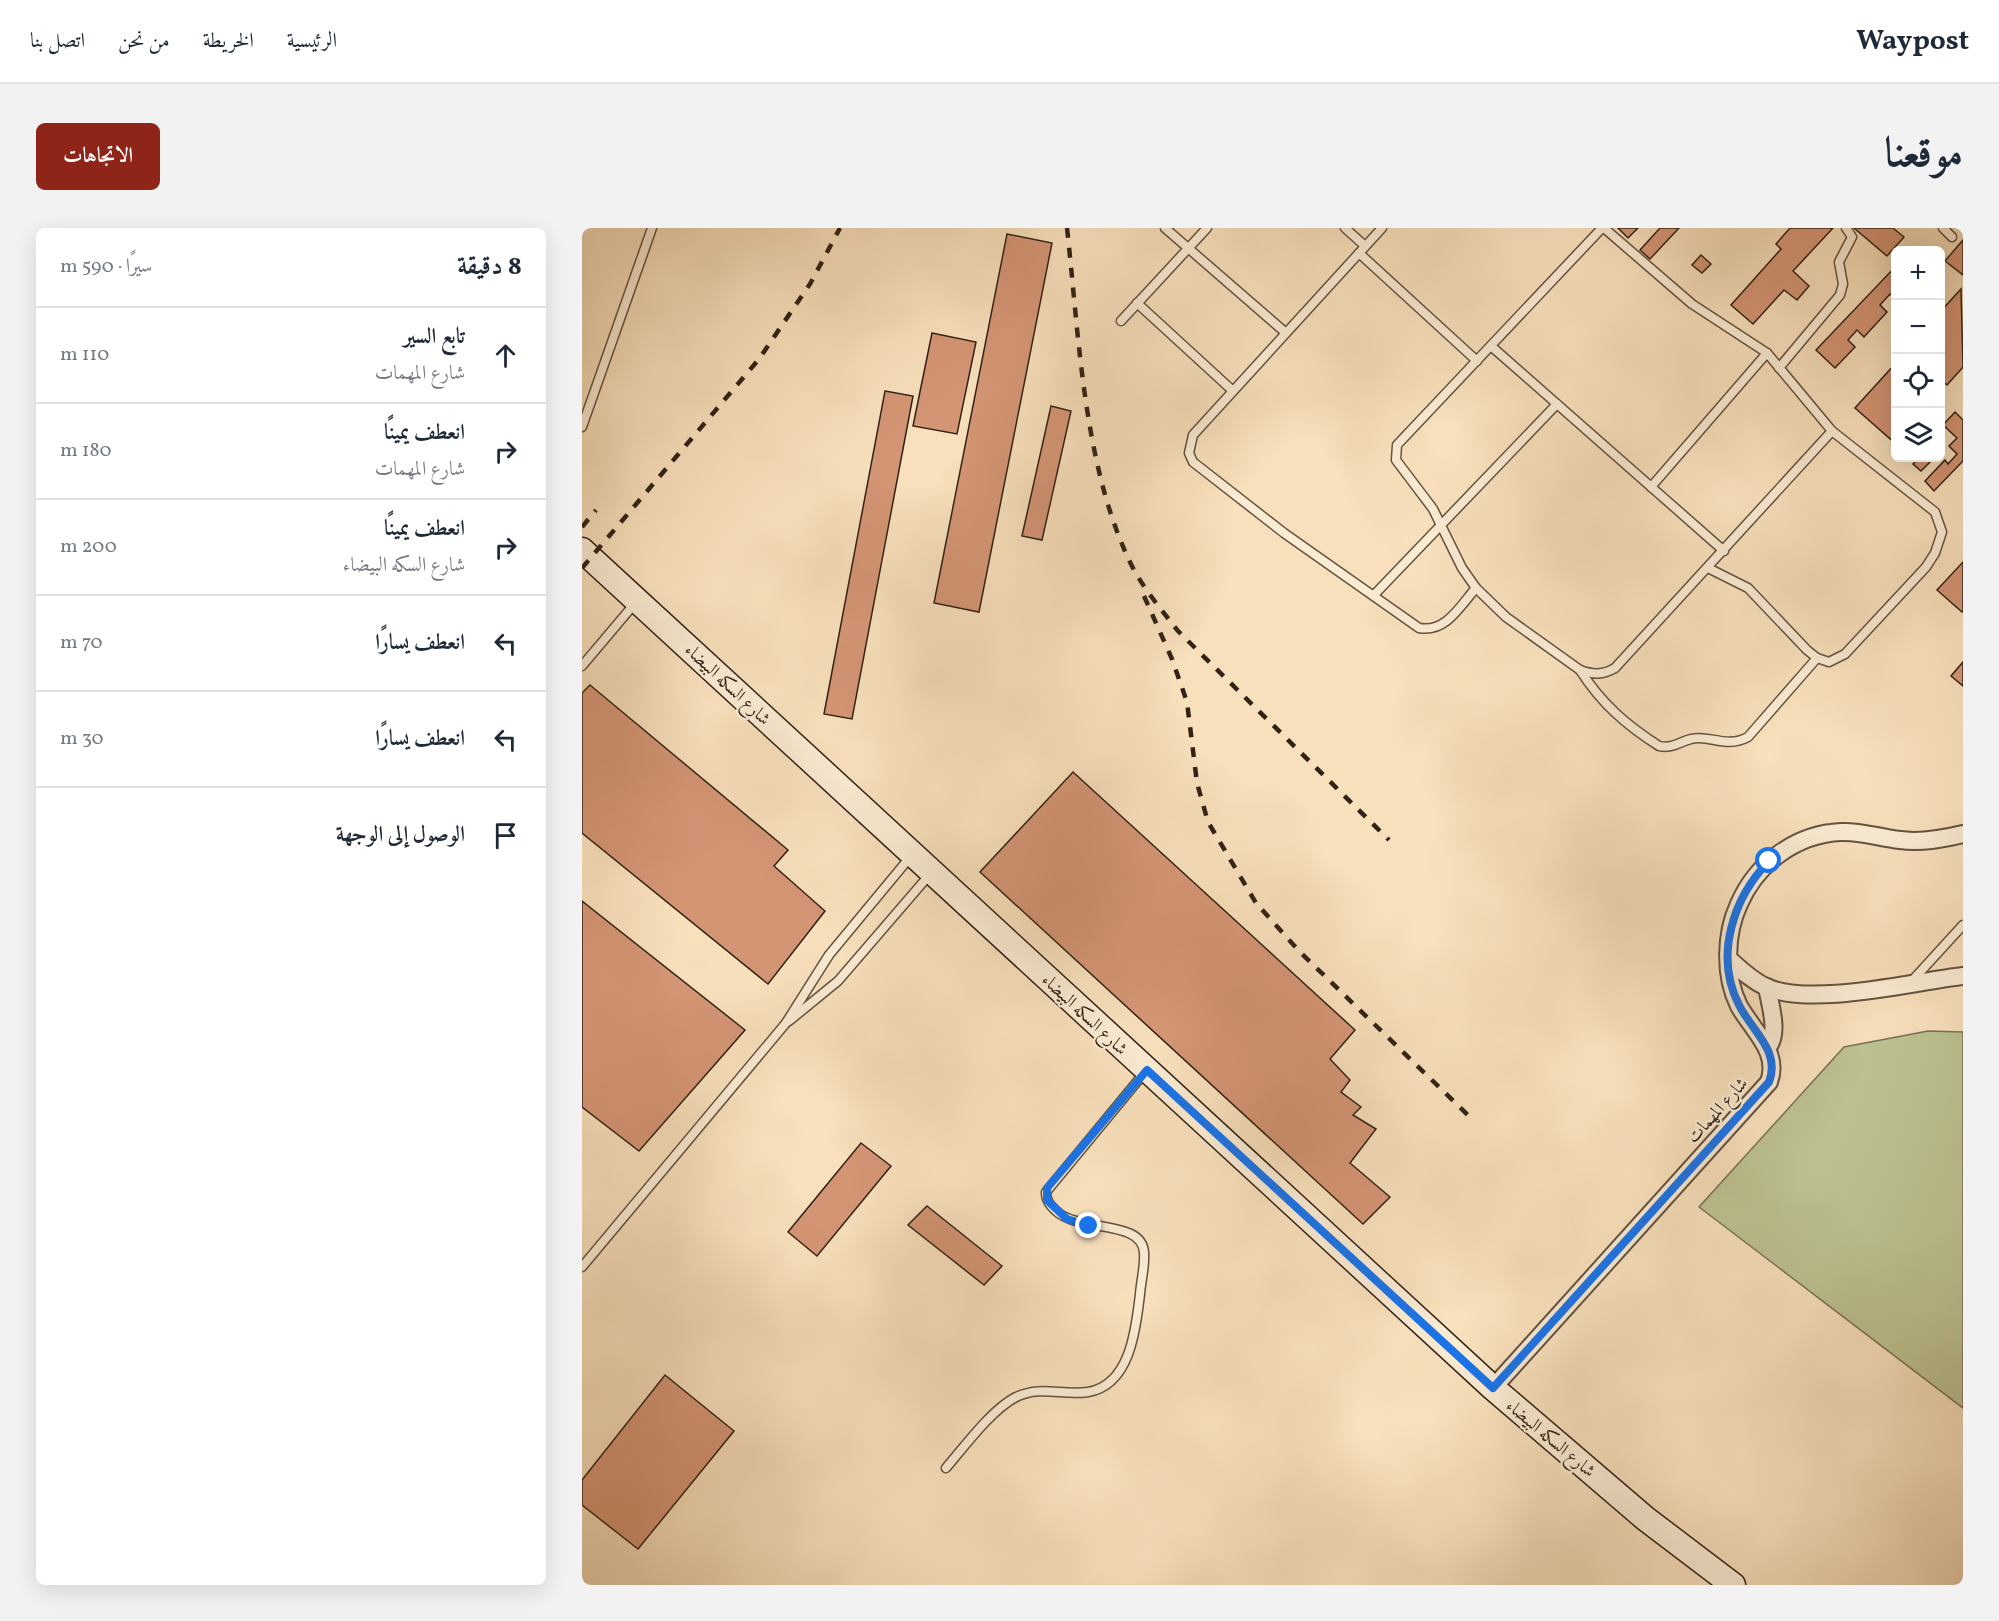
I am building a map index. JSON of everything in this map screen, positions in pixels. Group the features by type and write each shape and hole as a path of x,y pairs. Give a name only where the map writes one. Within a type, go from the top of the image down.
{"street":[{"name":"شارع السكه البيضاء","path":"582,550 1493,1388 1646,1519 1733,1585"},
{"name":"شارع المهمات","path":"1493,1388 1769,1082 1773,1071 1773,1060 1739,1005 1732,987 1728,959 1731,929 1744,892 1755,876 1785,850 1812,838 1842,832 1923,841 1963,834"},
{"path":"1728,959 1744,973 1767,987 1808,996 1963,976"},
{"path":"1767,987 1773,1031 1772,1043 1767,1048"}],"lane":[{"path":"582,427 652,228"},
{"path":"1165,228 1286,333"},
{"path":"1121,321 1207,228"},
{"path":"1345,228 1365,246"},
{"path":"1382,228 1193,435 1190,453 1193,462 1410,624 1427,630 1446,623 1476,588"},
{"path":"1708,568 1748,588 1817,658 1829,662 1845,654 1926,567 1941,543 1942,532 1940,521 1927,504 1832,431 1767,353 1692,304 1603,228 1402,438 1395,453 1396,460 1442,524 1459,563 1476,588 1506,617 1580,670 1595,694 1615,715 1659,746 1666,747 1691,739 1734,742 1748,737 1817,658"},
{"path":"1779,368 1840,295 1843,284 1839,262 1852,237 1846,228"},
{"path":"1943,228 1952,237"},
{"path":"1359,253 1477,361"},
{"path":"1137,303 1233,391"},
{"path":"1491,346 1724,551"},
{"path":"1651,487 1767,353"},
{"path":"1374,595 1557,404"},
{"path":"1580,670 1598,674 1615,668 1832,431"},
{"path":"582,666 638,600"},
{"path":"582,1267 786,1023 829,955 912,854"},
{"path":"786,1023 838,981 932,872"},
{"path":"1911,982 1963,925"},
{"path":"946,1468 1008,1402 1034,1391 1084,1392 1098,1389 1112,1378 1130,1352 1135,1333 1144,1256 1142,1243 1127,1230 1089,1226 1067,1219 1049,1204 1046,1192 1147,1070"}],"green space":[{"path":"1928,1031 1963,1032 1963,1408 1699,1207 1844,1047"}],"building":[{"path":"1618,228 1638,228 1628,238"},
{"path":"1660,228 1679,228 1650,259 1640,250"},
{"path":"1790,228 1833,228 1793,271 1809,286 1797,300 1784,290 1753,324 1731,305 1781,249 1776,244"},
{"path":"1854,228 1893,228 1904,237 1896,246 1891,246 1891,252 1887,256"},
{"path":"1007,234 1052,243 979,612 934,603"},
{"path":"1963,240 1963,275 1945,261"},
{"path":"1701,255 1711,264 1702,273 1692,265"},
{"path":"1891,271 1891,295 1880,305 1887,312 1864,337 1857,330 1848,340 1855,347 1835,368 1816,350"},
{"path":"1961,289 1963,367 1947,385 1945,383 1945,307"},
{"path":"932,333 976,342 957,434 913,426"},
{"path":"1891,368 1891,440 1855,408"},
{"path":"885,391 913,396 852,719 824,714"},
{"path":"1051,406 1071,411 1042,540 1022,536"},
{"path":"1955,412 1963,420 1963,461 1934,491 1925,481 1945,460 1948,464 1957,454 1949,446 1957,438 1945,427 1945,423"},
{"path":"1915,462 1930,462 1921,471 1913,464"},
{"path":"1963,562 1963,611 1962,612 1937,590"},
{"path":"1963,662 1963,686 1951,676"},
{"path":"590,685 788,850 774,866 825,911 768,984 582,833 582,693"},
{"path":"1073,772 1355,1030 1330,1059 1350,1080 1341,1092 1361,1107 1353,1115 1376,1129 1350,1163 1390,1197 1363,1224 980,872"},
{"path":"582,901 745,1030 639,1151 582,1107"},
{"path":"861,1143 891,1166 817,1256 788,1232"},
{"path":"927,1206 1002,1266 984,1285 908,1225"},
{"path":"665,1375 734,1431 638,1549 582,1505 582,1480"}],"railway":[{"path":"582,568 759,359 810,284 840,228"},
{"path":"1067,228 1085,397 1092,440 1114,522 1134,570 1178,631 1389,840"},
{"path":"582,527 596,510"},
{"path":"1144,596 1172,659 1187,702 1197,783 1208,822 1256,903 1299,951 1474,1121"}],"route":[{"path":"1089,1226 1067,1219 1049,1204 1046,1197 1047,1188 1147,1070 1493,1388 1769,1082 1773,1071 1773,1060 1739,1005 1732,987 1728,959 1731,929 1736,910 1744,892 1769,861"}]}
